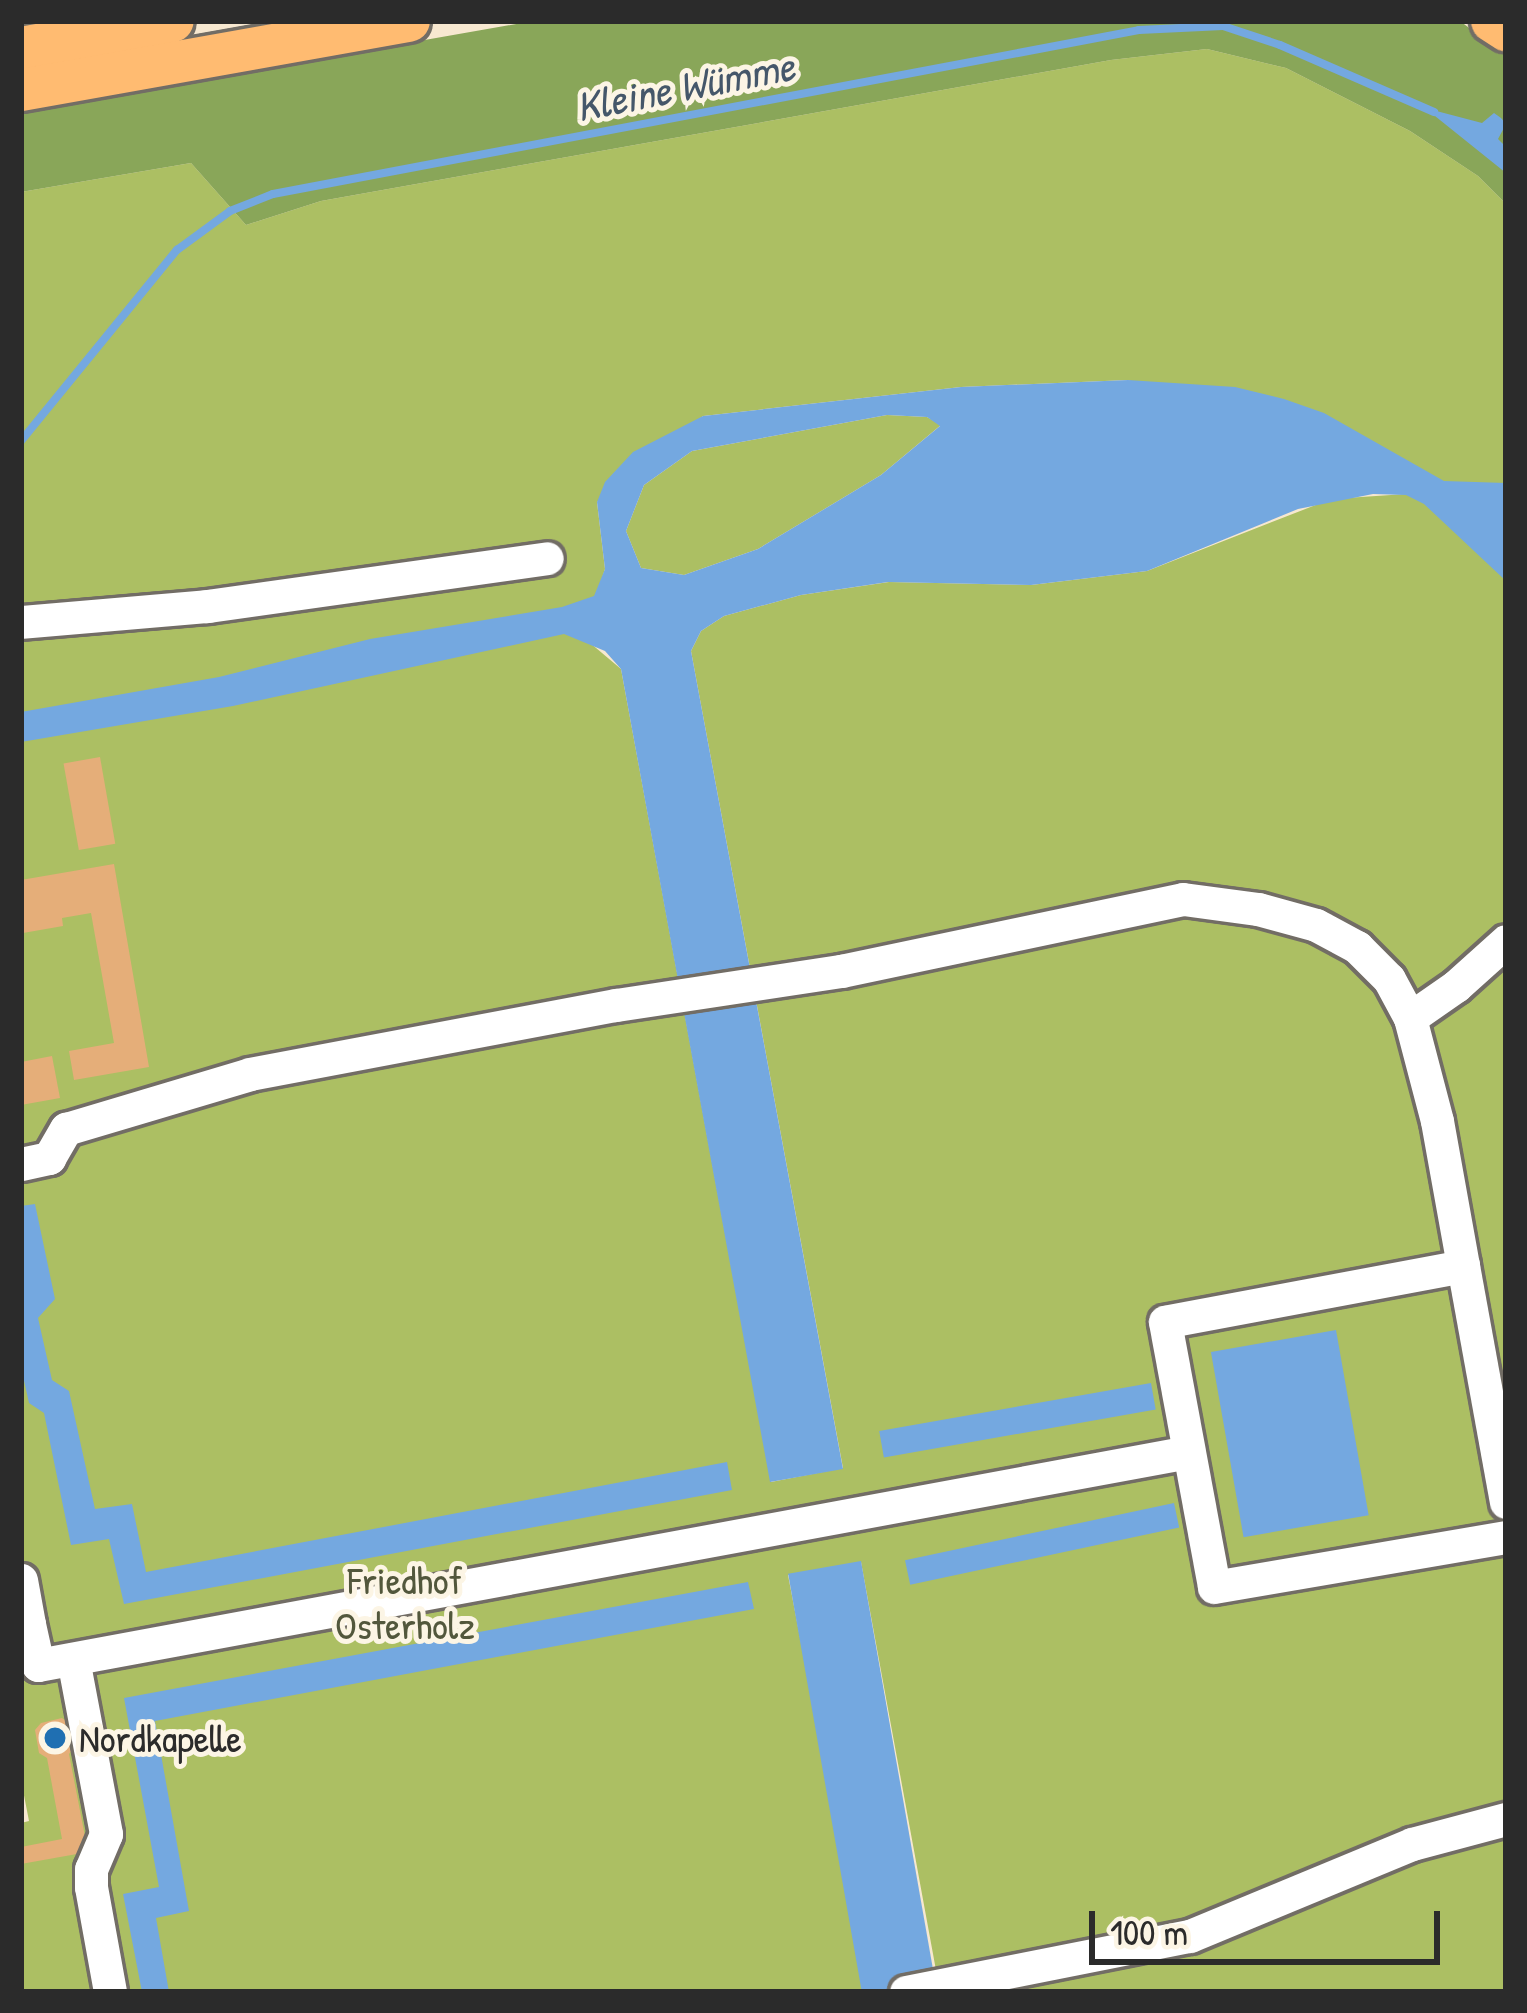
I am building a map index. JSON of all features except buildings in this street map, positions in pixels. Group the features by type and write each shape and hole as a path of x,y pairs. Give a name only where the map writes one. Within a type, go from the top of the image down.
{"main road":[{"path":"21,48 173,21"},
{"path":"21,90 410,21"},
{"path":"1492,21 1506,30"}],"lane":[{"path":"21,622 207,606 547,558"},
{"path":"21,1164 50,1158 66,1129 250,1074 670,995 841,971 1183,899 1258,909 1316,925 1357,947 1389,980 1410,1018 1437,1121 1506,1502"},
{"path":"1410,1018 1456,986 1506,941"},
{"path":"1462,1266 1165,1322 1214,1587 1506,1537"},
{"path":"21,1580 25,1625 38,1665 1188,1452"},
{"path":"73,1659 106,1834 91,1869 91,1887 110,1992"},
{"path":"905,1992 1190,1936 1412,1844 1506,1819"}],"green space":[{"path":"533,21 1460,21 1506,56 1506,204 1478,176 1410,131 1286,68 1207,49 1111,60 321,201 246,225 191,163 21,192 21,111"},
{"name":"Friedhof Osterholz","path":"1207,49 1286,68 1410,131 1478,176 1506,204 1506,1992 940,1992 861,1562 788,1575 868,1992 21,1992 21,1823 29,1821 21,1780 21,192 191,163 246,225 321,201 1111,60","holes":["1128,380 1406,494 1331,499 1147,571 1031,585 889,582 801,595 724,616 701,631 691,651 843,1468 771,1482 621,669 583,637 605,569 597,502 703,416 961,387"]},
{"path":"887,415 927,417 941,425 881,475 758,549 684,575 641,568 626,531 644,485 692,451"}],"water":[{"path":"1425,108 1482,123 1494,113 1501,118 1506,124 1498,139 1506,147 1506,173"},
{"path":"1128,380 1235,387 1324,413 1444,481 1506,483 1506,581 1424,504 1406,495 1373,494 1298,509 1147,571 1031,585 888,582 801,595 724,616 701,631 691,651 843,1469 770,1482 621,669 605,651 564,634 233,706 21,742 21,712 219,677 370,639 562,607 594,596 605,569 597,502 605,482 633,452 703,416 961,387","holes":["887,415 927,417 940,426 881,475 758,549 684,575 641,568 626,531 644,485 692,451"]},
{"path":"35,1204 55,1299 38,1318 52,1380 69,1391 95,1509 132,1504 146,1572 727,1462 732,1490 124,1604 109,1539 71,1545 44,1413 29,1403 21,1367 21,1206"},
{"path":"1336,1330 1369,1515 1244,1537 1211,1352"},
{"path":"1151,1383 1156,1410 884,1458 879,1431"},
{"path":"1174,1503 1179,1527 910,1585 905,1560"},
{"path":"861,1561 937,1992 862,1992 788,1574"},
{"path":"748,1582 754,1609 155,1721 189,1911 156,1918 169,1992 142,1992 123,1894 159,1887 124,1698"}],"waterway":[{"name":"Kleine Wümme","path":"21,441 177,250 230,211 273,194 1139,30 1223,26 1280,45 1434,112"}],"place":[{"name":"Nordkapelle","path":"55,1738"}]}
